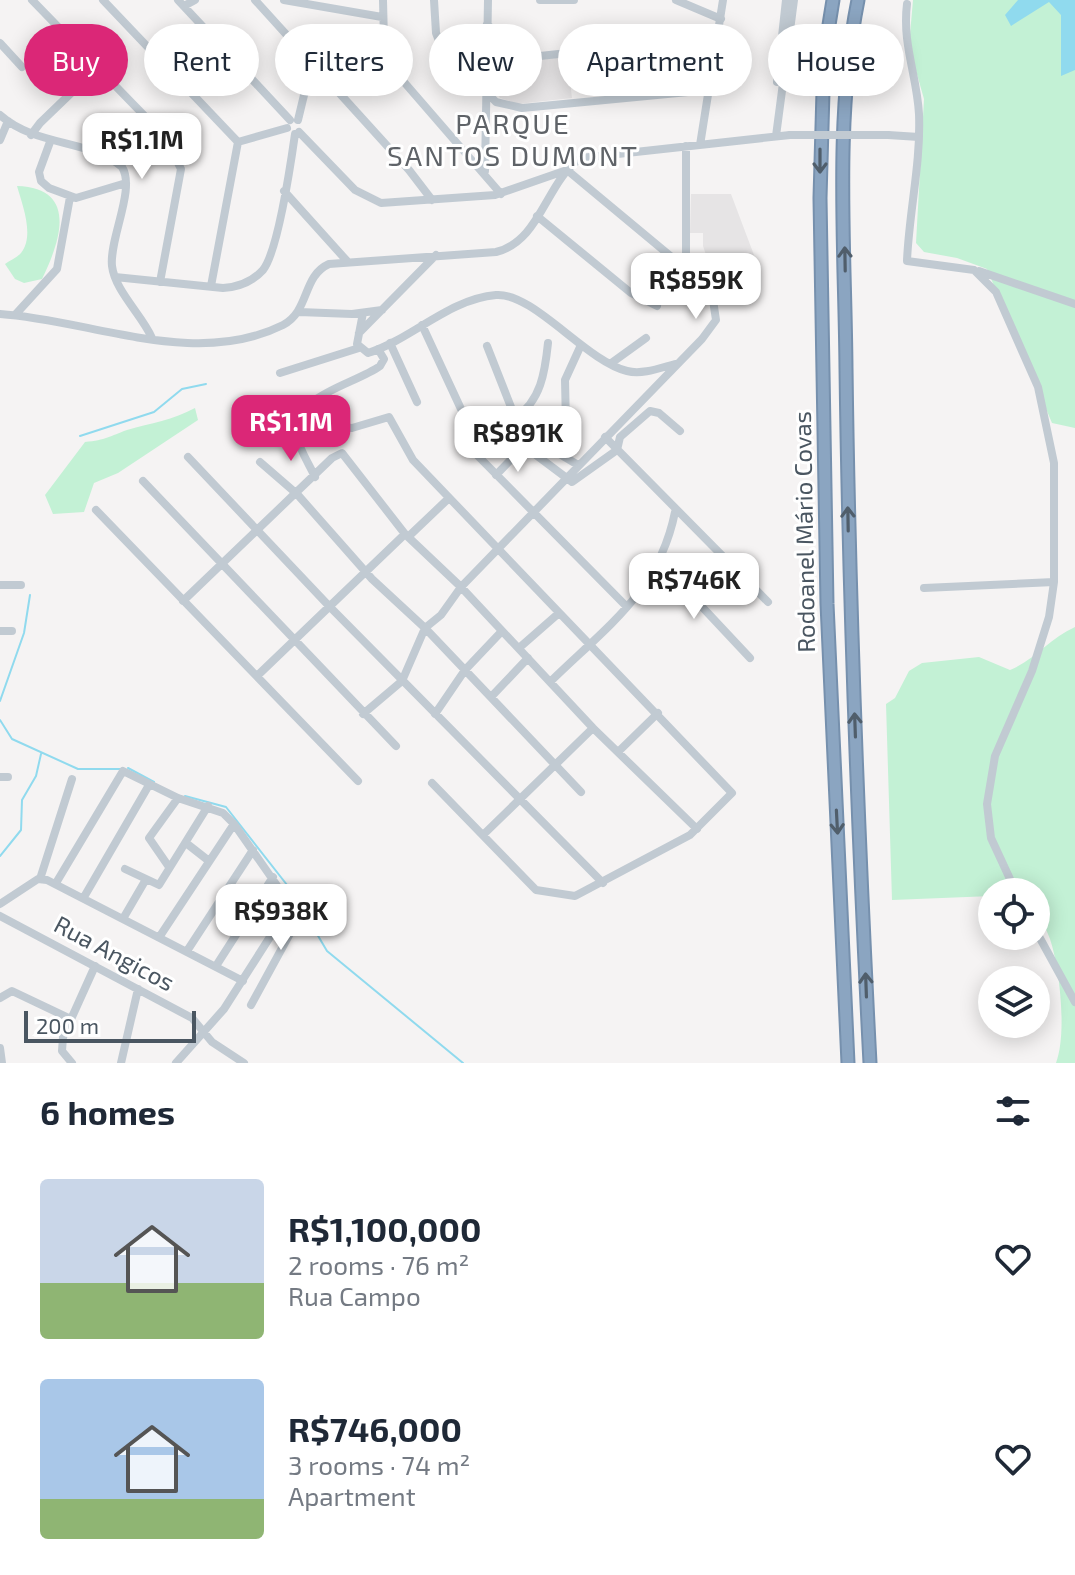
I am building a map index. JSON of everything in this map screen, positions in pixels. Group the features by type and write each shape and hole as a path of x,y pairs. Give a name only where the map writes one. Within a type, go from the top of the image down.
{"highway":[{"name":"Rodoanel Mário Covas","path":"833,0 824,56 820,174 827,604 848,1063"},
{"name":"Rodoanel Mário Covas","path":"858,0 848,68 844,178 849,597 870,1063"}],"street":[{"path":"32,0 54,24"},
{"path":"103,0 238,142"},
{"path":"181,3 195,0"},
{"path":"255,0 275,24"},
{"path":"284,0 382,17"},
{"path":"383,0 386,55 398,77 485,171 501,194"},
{"path":"434,0 435,24"},
{"path":"487,24 488,0"},
{"path":"540,0 574,0"},
{"path":"676,0 721,19"},
{"path":"720,24 723,0"},
{"path":"778,118 775,108 779,40 786,0"},
{"path":"776,136 794,0"},
{"path":"181,3 292,123 297,133 366,198 381,203 501,194 567,170 589,155 790,135 919,137"},
{"path":"907,4 904,39 918,105 919,137 907,261 974,270 1075,304"},
{"path":"0,43 22,67"},
{"path":"31,135 68,96"},
{"path":"123,96 165,137 180,160 180,180 160,282"},
{"path":"292,123 301,96"},
{"path":"339,96 409,170 432,200"},
{"path":"485,171 486,96"},
{"path":"490,96 501,105 522,108 647,96"},
{"path":"700,145 708,96"},
{"path":"0,140 4,118 31,135 108,158 122,167 126,183 112,259 115,277 152,338"},
{"path":"115,277 232,288 247,282 268,261 297,133 302,126 292,123 238,142"},
{"path":"50,142 40,178 49,188 70,197 91,195 126,183"},
{"path":"211,286 238,142"},
{"path":"686,146 686,269"},
{"path":"0,314 152,338 238,341 284,324 299,312 317,271 347,261 506,249 521,240 567,170"},
{"path":"363,714 402,681 425,628 441,615 461,587 536,514 578,465 710,330 718,312 713,300 686,269 567,170"},
{"path":"284,191 347,261"},
{"path":"15,315 57,269 70,197"},
{"path":"537,216 631,293 657,306"},
{"path":"359,333 437,254"},
{"path":"974,270 996,292 1038,387 1056,482 1054,582 1045,631 995,756 987,804 991,838 1010,878"},
{"path":"280,373 359,348 368,353 464,304 499,295 524,303 610,364 640,372 676,364"},
{"path":"299,312 363,313 383,310"},
{"path":"359,348 363,313"},
{"path":"422,325 461,409"},
{"path":"610,364 646,338"},
{"path":"390,343 417,402"},
{"path":"515,418 531,407 538,394 548,343"},
{"path":"566,425 565,380 581,345"},
{"path":"487,346 515,418 528,438 578,465"},
{"path":"315,477 297,437 303,409 380,366 384,359 378,349"},
{"path":"496,475 524,446 565,480 572,482 584,477 617,450 620,437 650,411 659,413 680,431"},
{"path":"297,437 320,423 352,428 389,417 413,460 732,793 697,829 575,896 536,890 432,783"},
{"path":"605,437 675,512 768,602"},
{"path":"183,601 332,458 342,453 406,535 461,587 593,728 697,829"},
{"path":"478,456 627,607"},
{"path":"188,457 402,681 603,883"},
{"path":"260,462 297,494 581,792"},
{"path":"143,481 292,642 396,746"},
{"path":"257,676 367,570 449,498"},
{"path":"96,510 358,781"},
{"path":"550,682 627,607 652,578 668,546 675,512"},
{"path":"660,562 750,658"},
{"path":"924,588 1054,582"},
{"path":"0,585 21,585"},
{"path":"519,648 559,613"},
{"path":"0,631 12,631"},
{"path":"435,714 465,670 502,631"},
{"path":"491,697 528,658"},
{"path":"618,752 658,713"},
{"path":"483,835 593,728"},
{"path":"56,883 118,775 126,771 178,798 208,806 234,824 273,877 299,920 251,1005"},
{"path":"0,904 40,879 72,779"},
{"path":"84,897 149,785"},
{"path":"169,867 149,838 178,798"},
{"path":"125,869 159,885 208,806"},
{"path":"160,936 234,824"},
{"path":"186,843 209,861"},
{"path":"187,951 253,850"},
{"path":"216,966 273,877"},
{"path":"40,879 56,883 124,917 243,981"},
{"path":"124,917 145,881"},
{"path":"176,1063 204,1033 243,981 291,904"},
{"name":"Rua Angicos","path":"0,916 192,1018 204,1033 244,1063"},
{"path":"1046,950 1075,1002"},
{"path":"72,1063 64,1056 61,1045 95,966"},
{"path":"121,1063 138,989"},
{"path":"0,998 12,991 71,1019"},
{"path":"0,1048 2,1063"}],"shaded area":[{"path":"558,56 558,96 572,98 518,104 500,98 542,96 542,58"},
{"path":"691,194 731,194 760,271 718,290 703,246 703,233 690,233"}],"green space":[{"path":"913,0 1075,0 1075,428 1052,423 987,269 957,258 924,252 916,243 924,99 909,46"},
{"path":"17,186 36,189 49,196 57,206 60,219 55,248 42,279 24,283 15,279 5,264 21,253 27,238 26,220"},
{"path":"195,408 198,420 118,473 94,483 84,512 53,514 45,495 85,442 103,439"},
{"path":"1075,627 1075,1063 1056,1063 1062,1019 1050,939 1050,878 978,878 978,897 892,900 886,704 895,698 909,671 922,663 979,657 1010,670"}],"water":[{"path":"1018,0 1075,0 1075,70 1061,76 1061,15 1049,2 1011,26 1005,15"}],"waterway":[{"path":"80,436 154,412 182,389 206,384"},
{"path":"0,701 24,633 30,595"},
{"path":"0,720 12,739 78,769 122,769"},
{"path":"0,856 21,830 22,800 36,776 41,754"},
{"path":"128,768 154,782"},
{"path":"185,796 226,807 291,890 327,951 463,1063"}],"district":[{"name":"PARQUE SANTOS DUMONT","path":"513,140"}]}
